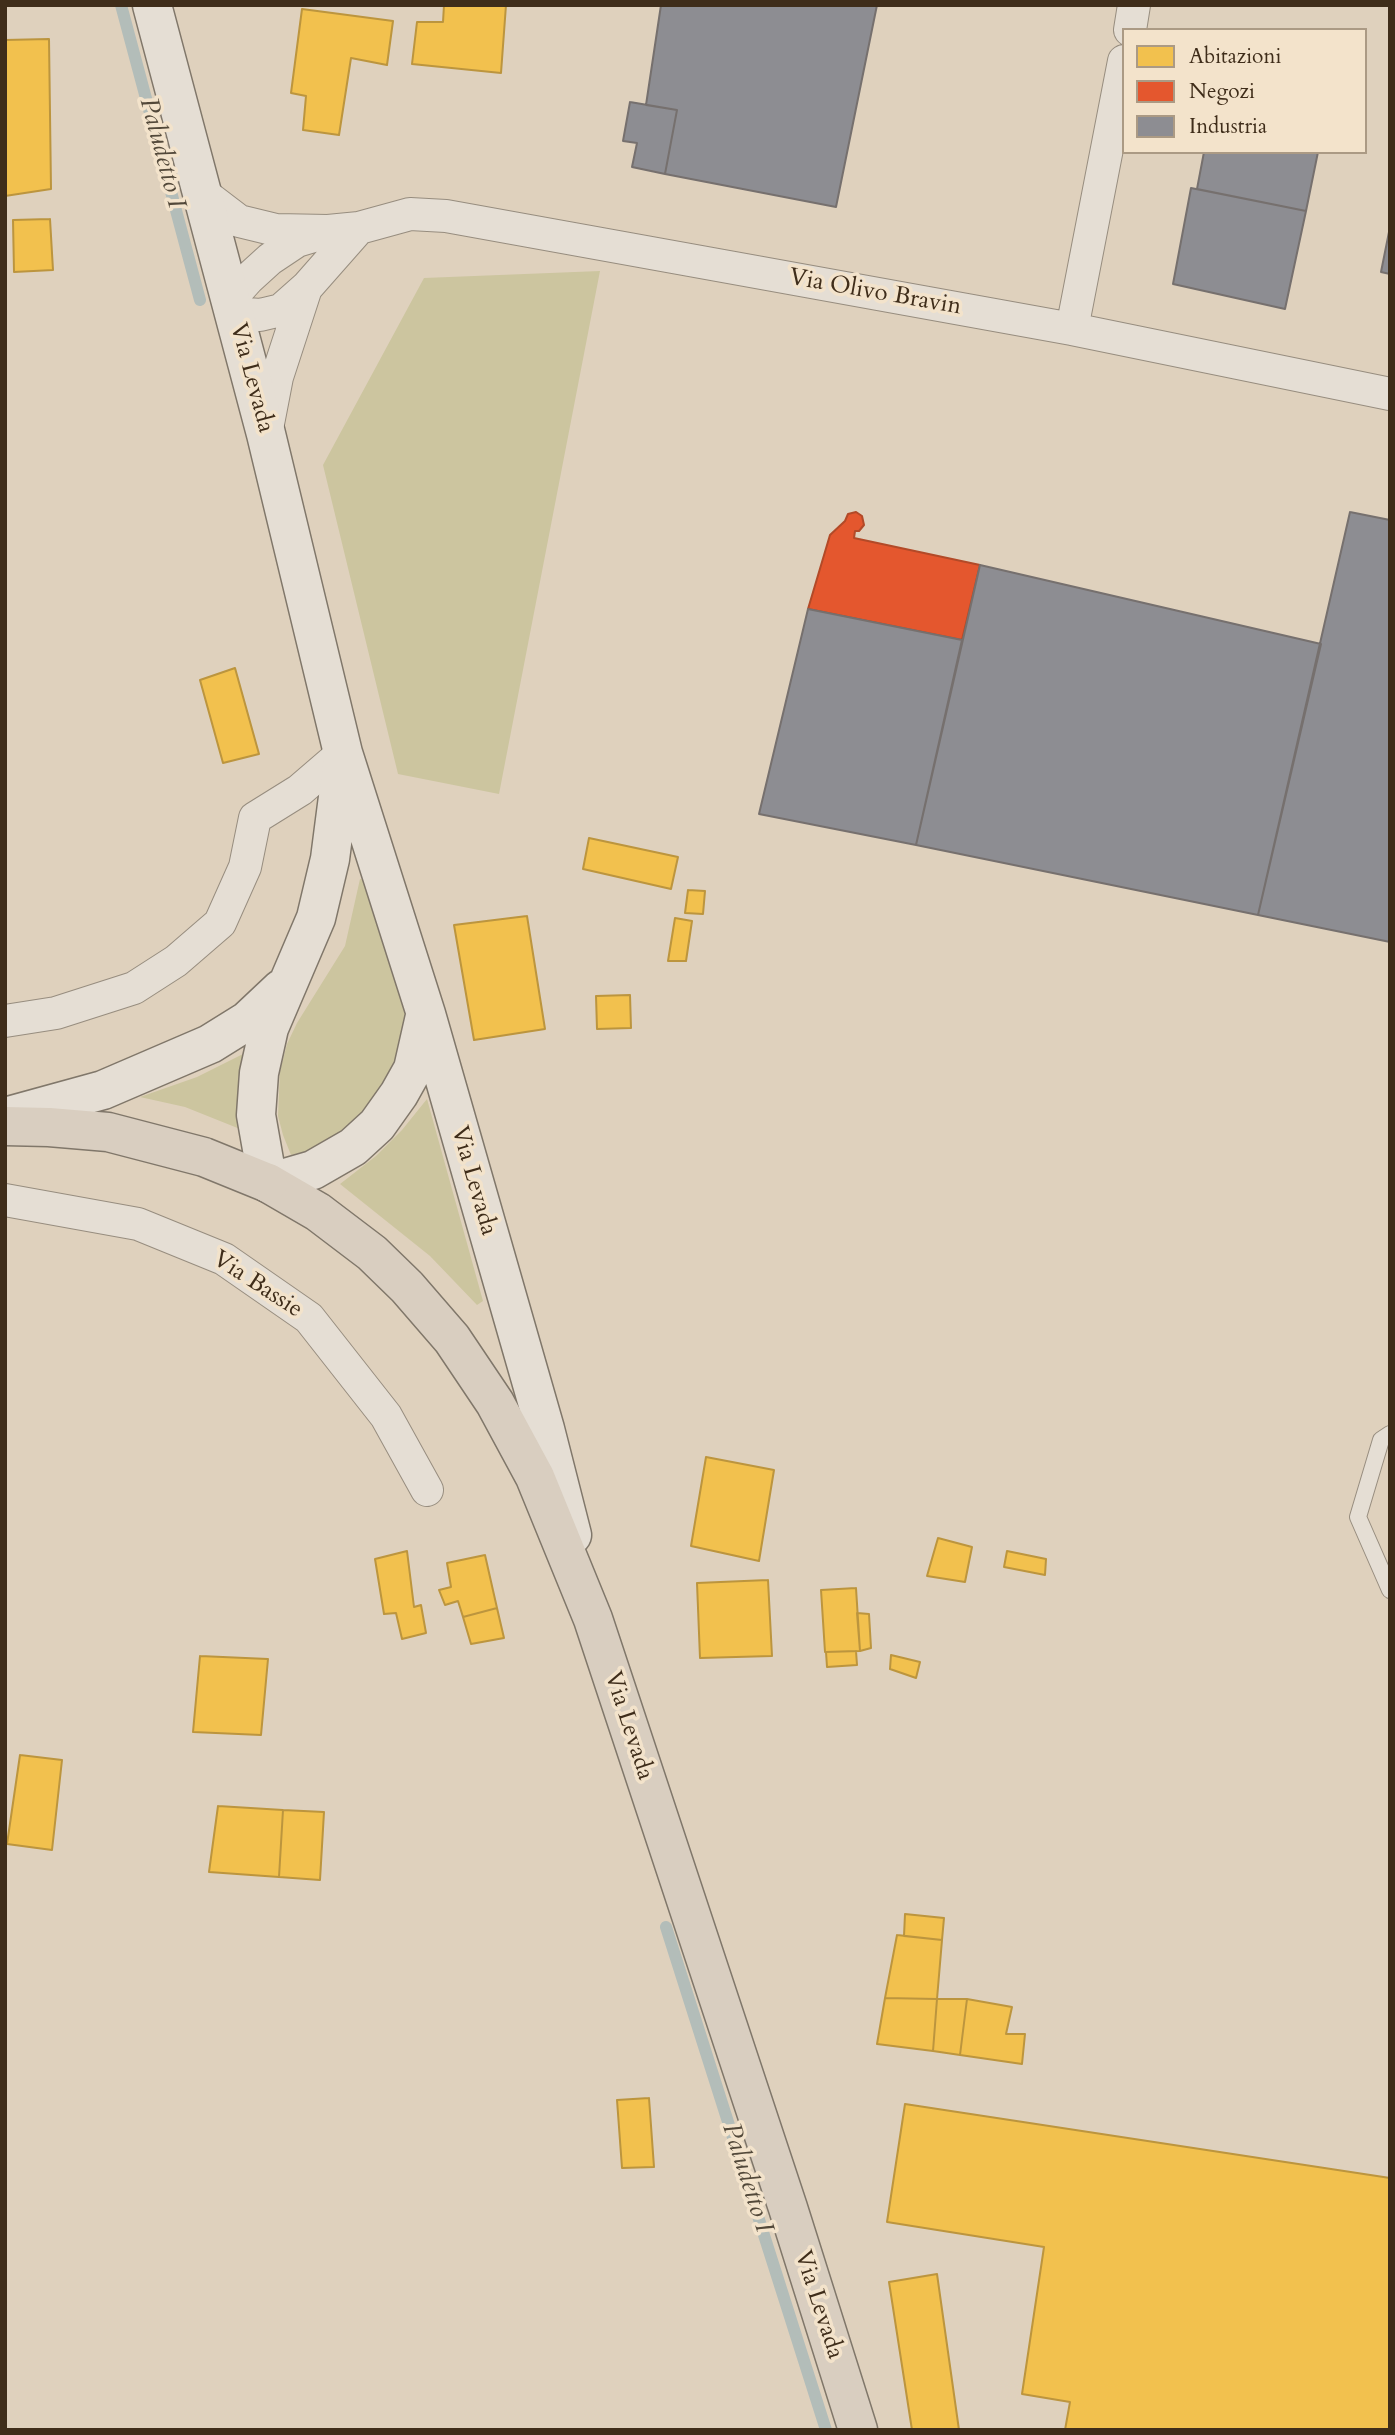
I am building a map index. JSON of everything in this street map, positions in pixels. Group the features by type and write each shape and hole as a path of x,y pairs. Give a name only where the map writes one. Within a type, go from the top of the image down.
{"main road":[{"name":"Via Levada","path":"152,5 266,434 343,753 426,1014 545,1429 593,1619 788,2208 858,2430"},
{"name":"Via Levada","path":"268,1183 256,1115 259,1073 270,1028 316,918 330,859 343,753"},
{"name":"Via Levada","path":"5,1117 103,1090 211,1045 247,1021 293,978"},
{"path":"268,1183 313,1170 353,1147 377,1125 413,1069 426,1014"},
{"path":"5,1126 108,1132 204,1157 268,1183 318,1212 372,1253 407,1287 452,1339 495,1403 536,1477 593,1619"}],"street":[{"path":"1130,28 1134,5"},
{"path":"1072,329 1122,71"},
{"path":"201,192 239,221 276,230 343,230"},
{"name":"Via Olivo Bravin","path":"343,230 410,214 446,216 1072,329 1390,394"},
{"path":"266,434 277,377 307,287 343,230"},
{"path":"307,287 281,310 260,315 232,306 248,279 270,258 297,241 343,230"},
{"path":"5,1021 56,1013 134,988 176,961 220,923 245,867 255,818 300,790 343,753"},
{"name":"Via Bassie","path":"5,1200 138,1224 224,1259 309,1318 386,1416 427,1490"}],"lane":[{"path":"1390,1434 1381,1440 1358,1517 1390,1590"}],"shaded area":[{"path":"600,271 499,794 398,774 323,465 424,278"},
{"path":"360,879 370,880 405,995 405,1031 396,1072 374,1107 344,1132 311,1150 291,1155 278,1116 280,1071 287,1044 297,1023 345,946"},
{"path":"243,1054 238,1095 240,1129 185,1107 140,1097 197,1077"},
{"path":"427,1099 483,1301 477,1305 430,1256 340,1184 376,1156"}],"building: Abitazioni":[{"path":"444,5 506,5 501,73 412,64 417,22 443,22"},
{"path":"302,9 393,21 387,65 351,58 339,135 303,130 306,96 291,93"},
{"path":"49,39 51,189 5,196 5,40"},
{"path":"50,219 53,270 14,272 13,220"},
{"path":"235,668 259,754 223,763 200,680"},
{"path":"589,838 678,857 671,889 583,869"},
{"path":"688,890 705,891 703,914 685,913"},
{"path":"527,916 545,1029 474,1040 454,925"},
{"path":"675,918 692,921 686,961 668,961"},
{"path":"630,995 631,1028 597,1029 596,996"},
{"path":"706,1457 774,1470 759,1561 691,1546"},
{"path":"938,1538 972,1547 965,1582 927,1576"},
{"path":"407,1551 414,1607 421,1605 426,1633 402,1639 396,1613 384,1614 375,1559"},
{"path":"1007,1551 1046,1559 1045,1575 1004,1567"},
{"path":"485,1555 497,1608 463,1617 458,1601 445,1605 439,1590 451,1587 447,1563"},
{"path":"768,1580 772,1656 700,1658 697,1583"},
{"path":"856,1588 860,1651 825,1652 821,1590"},
{"path":"497,1608 504,1638 471,1644 463,1617"},
{"path":"857,1613 869,1614 871,1648 860,1651"},
{"path":"856,1651 857,1665 827,1667 826,1652"},
{"path":"891,1655 920,1662 916,1678 890,1669"},
{"path":"200,1656 268,1659 261,1735 193,1732"},
{"path":"20,1755 62,1760 52,1850 7,1844"},
{"path":"218,1806 283,1810 279,1877 209,1872"},
{"path":"283,1810 324,1812 320,1880 279,1877"},
{"path":"905,1914 944,1918 942,1940 904,1936"},
{"path":"897,1935 942,1940 937,1999 885,1998"},
{"path":"885,1998 937,1999 933,2051 877,2044"},
{"path":"937,1999 967,1999 960,2055 933,2051"},
{"path":"967,1999 1012,2007 1006,2034 1025,2034 1022,2064 960,2055"},
{"path":"649,2098 654,2167 622,2168 617,2100"},
{"path":"905,2104 1390,2178 1390,2430 1065,2430 1070,2402 1022,2394 1044,2247 887,2222"},
{"path":"937,2274 959,2430 912,2430 889,2282"}],"building: Negozi":[{"path":"856,512 862,516 864,525 859,531 855,531 854,538 980,565 962,640 808,609 830,535 845,521 848,514"}],"building: Industria":[{"path":"661,5 877,5 836,207 665,174 677,110 646,105"},
{"path":"630,102 677,110 665,174 632,167 637,143 623,141"},
{"path":"1204,154 1318,154 1306,211 1197,189"},
{"path":"1191,188 1306,211 1285,309 1173,284"},
{"path":"1390,227 1390,274 1381,272"},
{"path":"1350,512 1390,520 1390,942 1258,915"},
{"path":"980,565 1321,644 1258,915 916,845"},
{"path":"808,609 962,640 916,845 759,814"}],"waterway":[{"name":"Paludetto I","path":"121,5 200,300"},
{"name":"Paludetto I","path":"666,1927 826,2430"}]}
